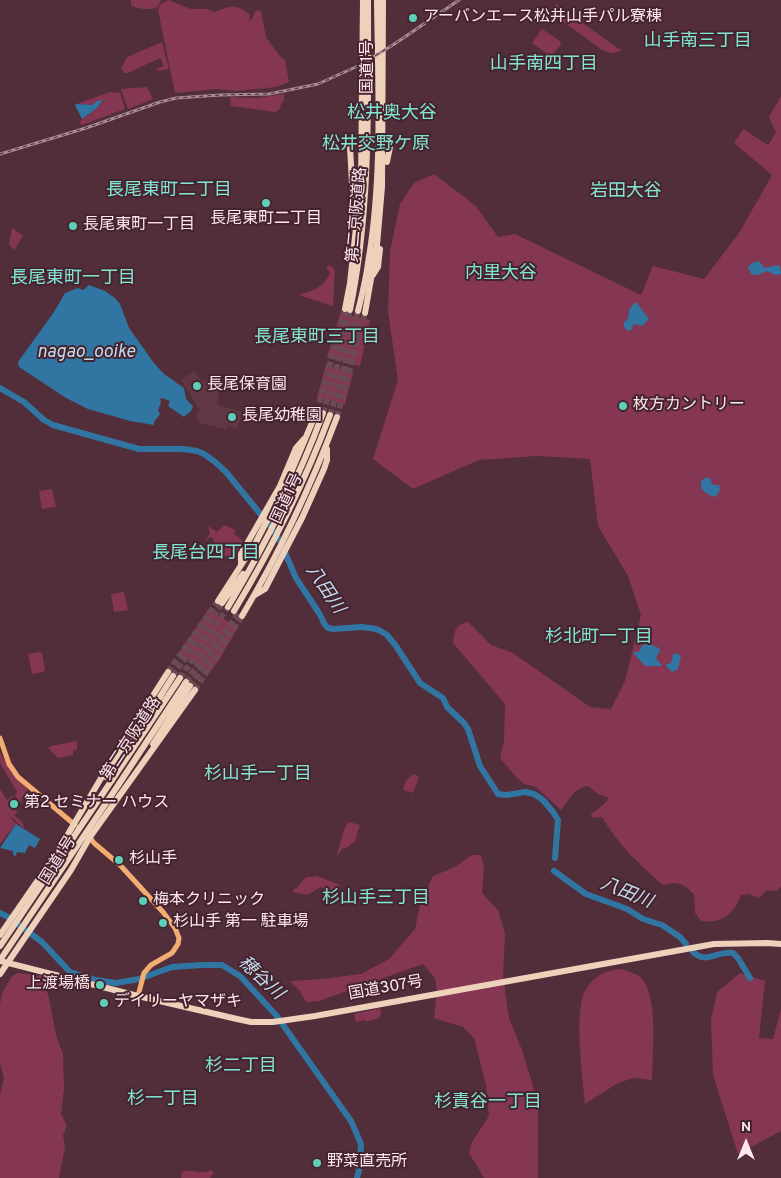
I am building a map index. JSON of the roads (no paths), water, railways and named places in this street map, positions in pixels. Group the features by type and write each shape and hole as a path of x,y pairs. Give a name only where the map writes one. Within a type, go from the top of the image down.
{"highway":[{"name":"第二京阪道路","path":"347,308 360,261 366,201 368,0"},
{"name":"第二京阪道路","path":"362,312 376,193 382,1"},
{"name":"国道1号","path":"362,312 377,245 382,187 382,1"},
{"name":"国道1号","path":"347,308 362,181 362,2"},
{"path":"347,308 348,270 354,214 350,147"},
{"path":"371,277 378,268 385,205 387,155 390,147"},
{"path":"241,566 241,554 280,486 296,448 303,440 318,413 289,486"},
{"name":"国道1号","path":"331,433 303,492 268,552 238,614 255,595 279,555 303,492 334,416 331,433"},
{"path":"279,555 287,546 302,518 324,469 331,433"},
{"name":"国道1号","path":"289,486 262,548 222,604 241,566 289,486"},
{"name":"第二京阪道路","path":"0,960 116,782 174,675"},
{"name":"国道1号","path":"1,933 58,851 98,784 174,675"},
{"name":"第二京阪道路","path":"0,946 116,782 190,686"},
{"name":"国道1号","path":"0,974 71,870 90,837 115,802 190,686"},
{"name":"国道307号","path":"0,960 138,996 251,1022 286,1020 714,944 781,944"}],"main road":[{"path":"0,738 9,764 18,777 90,837 94,844 120,865 163,912 177,933 178,944 172,953 151,965 144,973 138,996"}],"water":[{"path":"103,100 97,108 82,119 75,105 92,105 97,101"},
{"path":"759,261 765,268 778,265 781,274 775,275 767,271 758,275 751,274 748,267 752,263"},
{"name":"nagao_ooike","path":"89,285 105,291 115,298 120,304 129,328 154,363 164,374 184,388 186,399 193,406 191,411 184,417 168,406 170,401 162,398 160,399 161,402 158,410 160,414 154,425 130,421 88,409 66,398 19,367 18,362 54,312 65,293 78,288 83,290"},
{"path":"634,303 637,303 649,319 642,326 634,324 631,330 628,331 624,327 624,322 628,319 629,310"},
{"path":"709,477 713,485 719,485 720,487 715,497 706,493 701,485 703,479"},
{"path":"646,643 659,648 660,651 656,658 662,666 645,666 634,654 634,652 639,652"},
{"path":"675,653 681,656 678,669 672,672 665,665 671,663"},
{"path":"16,824 40,839 35,848 29,845 25,853 17,852 16,856 13,855 13,851 0,848"}],"waterway":[{"name":"八田川","path":"0,388 24,402 44,420 53,425 139,449 183,449 197,451 214,461 226,472 271,527 280,541 296,578 325,625 328,628 334,629 371,628 387,635 420,683 443,698 447,707 464,723 468,729 480,766 498,794 507,795 525,792 534,794 543,800 558,820 555,858"},
{"name":"八田川","path":"554,871 586,894 627,909 643,919 662,925 680,937 686,944"},
{"name":"穂谷川","path":"0,913 42,942 70,972 96,980 116,983 139,979 172,967 202,965 222,965 240,976 276,1015 351,1121 361,1144 360,1166 357,1178"},
{"name":"八田川","path":"693,952 703,957 733,953 750,978"}],"tunnel":[{"path":"317,411 345,309"},
{"path":"323,413 335,374 350,310"},
{"path":"330,415 358,311"},
{"path":"337,417 365,313"},
{"path":"168,672 218,601"},
{"path":"173,676 222,603"},
{"path":"180,678 228,607"},
{"path":"190,686 238,613"},
{"path":"195,690 242,616"},
{"path":"186,682 222,629"}],"railway":[{"path":"0,154 176,98 269,94 318,84 358,66 393,45 459,0"}],"place":[{"name":"アーバンエース松井山手パル寮棟","path":"413,18"},
{"name":"長尾東町二丁目","path":"266,203"},
{"name":"長尾東町一丁目","path":"73,226"},
{"name":"長尾保育園","path":"197,386"},
{"name":"枚方カントリー","path":"623,406"},
{"name":"長尾幼稚園","path":"232,417"},
{"name":"第2 セミナー ハウス","path":"14,804"},
{"name":"杉山手","path":"119,860"},
{"name":"梅本クリニック","path":"143,901"},
{"name":"杉山手 第一 駐車場","path":"163,923"},
{"name":"上渡場橋","path":"100,985"},
{"name":"デイリーヤマザキ","path":"104,1003"},
{"name":"野菜直売所","path":"317,1163"}],"district":[{"name":"山手南三丁目","path":"698,42"},
{"name":"山手南四丁目","path":"544,65"},
{"name":"松井奥大谷","path":"392,114"},
{"name":"松井交野ケ原","path":"376,145"},
{"name":"長尾東町二丁目","path":"169,191"},
{"name":"岩田大谷","path":"626,192"},
{"name":"内里大谷","path":"501,274"},
{"name":"長尾東町一丁目","path":"73,279"},
{"name":"長尾東町三丁目","path":"317,338"},
{"name":"長尾台四丁目","path":"206,554"},
{"name":"杉北町一丁目","path":"599,638"},
{"name":"杉山手一丁目","path":"258,775"},
{"name":"杉山手三丁目","path":"376,899"},
{"name":"杉二丁目","path":"241,1067"},
{"name":"杉一丁目","path":"163,1100"},
{"name":"杉責谷一丁目","path":"488,1103"}]}
